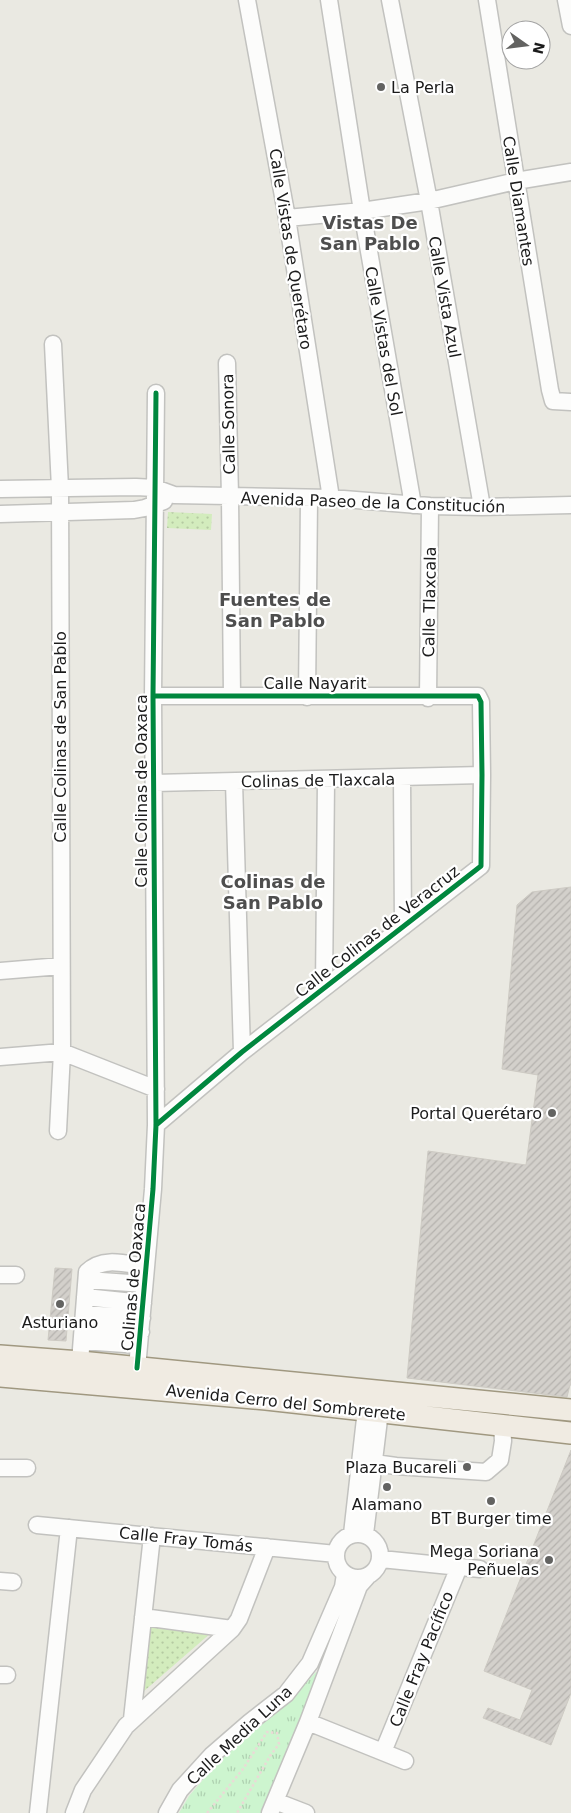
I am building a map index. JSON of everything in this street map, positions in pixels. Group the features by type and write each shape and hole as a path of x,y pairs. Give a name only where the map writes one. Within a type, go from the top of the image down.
{"main road":[{"name":"Avenida Cerro del Sombrerete","path":"0,1356 83,1328 137,1368 571,1410"},
{"name":"Avenida Cerro del Sombrerete","path":"0,1376 164,1389 373,1410 571,1433"}],"street":[{"name":"Calle Vistas de Querétaro","path":"248,0 287,218 330,498"},
{"name":"Calle Vistas del Sol","path":"329,0 362,211 413,505"},
{"name":"Calle Vista Azul","path":"390,0 429,201 482,507"},
{"name":"Calle Diamantes","path":"487,0 553,401 571,402"},
{"path":"566,0 571,26"},
{"path":"287,218 362,211 429,201 516,181 571,172"},
{"name":"Calle Colinas de San Pablo","path":"53,344 60,488 62,1052 58,1131"},
{"name":"Calle Sonora","path":"227,363 232,695"},
{"name":"Calle Colinas de Oaxaca","path":"153,1189 156,1125 153,696 156,393"},
{"path":"0,489 155,488"},
{"name":"Avenida Paseo de la Constitución","path":"155,488 174,495 330,498 430,506 571,505"},
{"path":"0,514 134,510 156,505 174,495"},
{"path":"307,697 309,499"},
{"name":"Calle Tlaxcala","path":"428,698 430,506"},
{"name":"Calle Nayarit","path":"153,696 232,695 307,697 327,695 428,698 478,696"},
{"name":"Calle Colinas de Veracruz","path":"156,1125 242,1052 481,866 481,702 478,696"},
{"name":"Colinas de Tlaxcala","path":"154,783 482,776"},
{"path":"402,778 403,927"},
{"path":"324,988 326,780"},
{"path":"234,782 242,1052"},
{"path":"0,971 61,966"},
{"path":"0,1056 62,1052 156,1089"},
{"name":"Colinas de Oaxaca","path":"137,1368 153,1189"},
{"path":"83,1328 87,1272 97,1264 105,1262 146,1267"},
{"path":"87,1280 144,1284"},
{"path":"83,1328 141,1324"},
{"path":"83,1328 141,1324"},
{"path":"358,1534 373,1410"},
{"path":"367,1462 396,1466 486,1472 500,1460 503,1441 502,1424"},
{"path":"0,1468 27,1468"},
{"name":"Calle Fray Tomás","path":"37,1525 336,1554"},
{"path":"38,1813 69,1528"},
{"path":"358,1534 377,1543 381,1558 379,1566 367,1577 352,1578 340,1569 336,1554 340,1543 345,1538 358,1534"},
{"path":"132,1719 152,1536"},
{"path":"74,1813 83,1790 132,1719 232,1629 239,1619 267,1547"},
{"name":"Calle Fray Pacífico","path":"381,1558 480,1569"},
{"name":"Calle Fray Pacífico","path":"383,1752 459,1567"},
{"name":"Calle Media Luna","path":"167,1813 180,1790 212,1755 286,1694 310,1664 344,1586 345,1574"},
{"name":"Calle Media Luna","path":"273,1807 308,1722 359,1586 367,1577"},
{"path":"143,1617 232,1629"},
{"path":"308,1722 405,1761"},
{"path":"273,1807 306,1813"}],"path":[{"path":"207,1813 243,1769 267,1732 277,1733 279,1744 259,1773 236,1813"}],"green space":[{"path":"168,512 212,514 211,530 167,528"},
{"path":"150,1625 212,1632 143,1692"},
{"path":"316,1672 319,1676 261,1813 179,1813 189,1796 219,1761 290,1700"}],"building":[{"name":"Portal Querétaro","path":"571,887 571,1385 567,1397 407,1378 428,1151 526,1165 538,1075 502,1069 517,905 532,892"},
{"name":"Asturiano","path":"55,1268 72,1269 66,1341 48,1340"},
{"name":"Mega Soriana Peñuelas","path":"571,1450 571,1693 551,1745 483,1718 488,1708 520,1720 532,1690 484,1671"}],"cycle path":[{"path":"137,1368 153,1189 156,1125 153,696 156,393"},
{"path":"153,696 478,696 481,702 482,775 481,866 242,1052 156,1125"}],"place":[{"name":"La Perla","path":"381,87"},
{"name":"Portal Querétaro","path":"552,1113"},
{"name":"Asturiano","path":"60,1304"},
{"name":"Plaza Bucareli","path":"467,1467"},
{"name":"Alamano","path":"387,1487"},
{"name":"BT Burger time","path":"491,1501"},
{"name":"Mega Soriana Peñuelas","path":"549,1560"}],"district":[{"name":"Vistas De San Pablo","path":"370,233"},
{"name":"Fuentes de San Pablo","path":"275,610"},
{"name":"Colinas de San Pablo","path":"273,892"}]}
